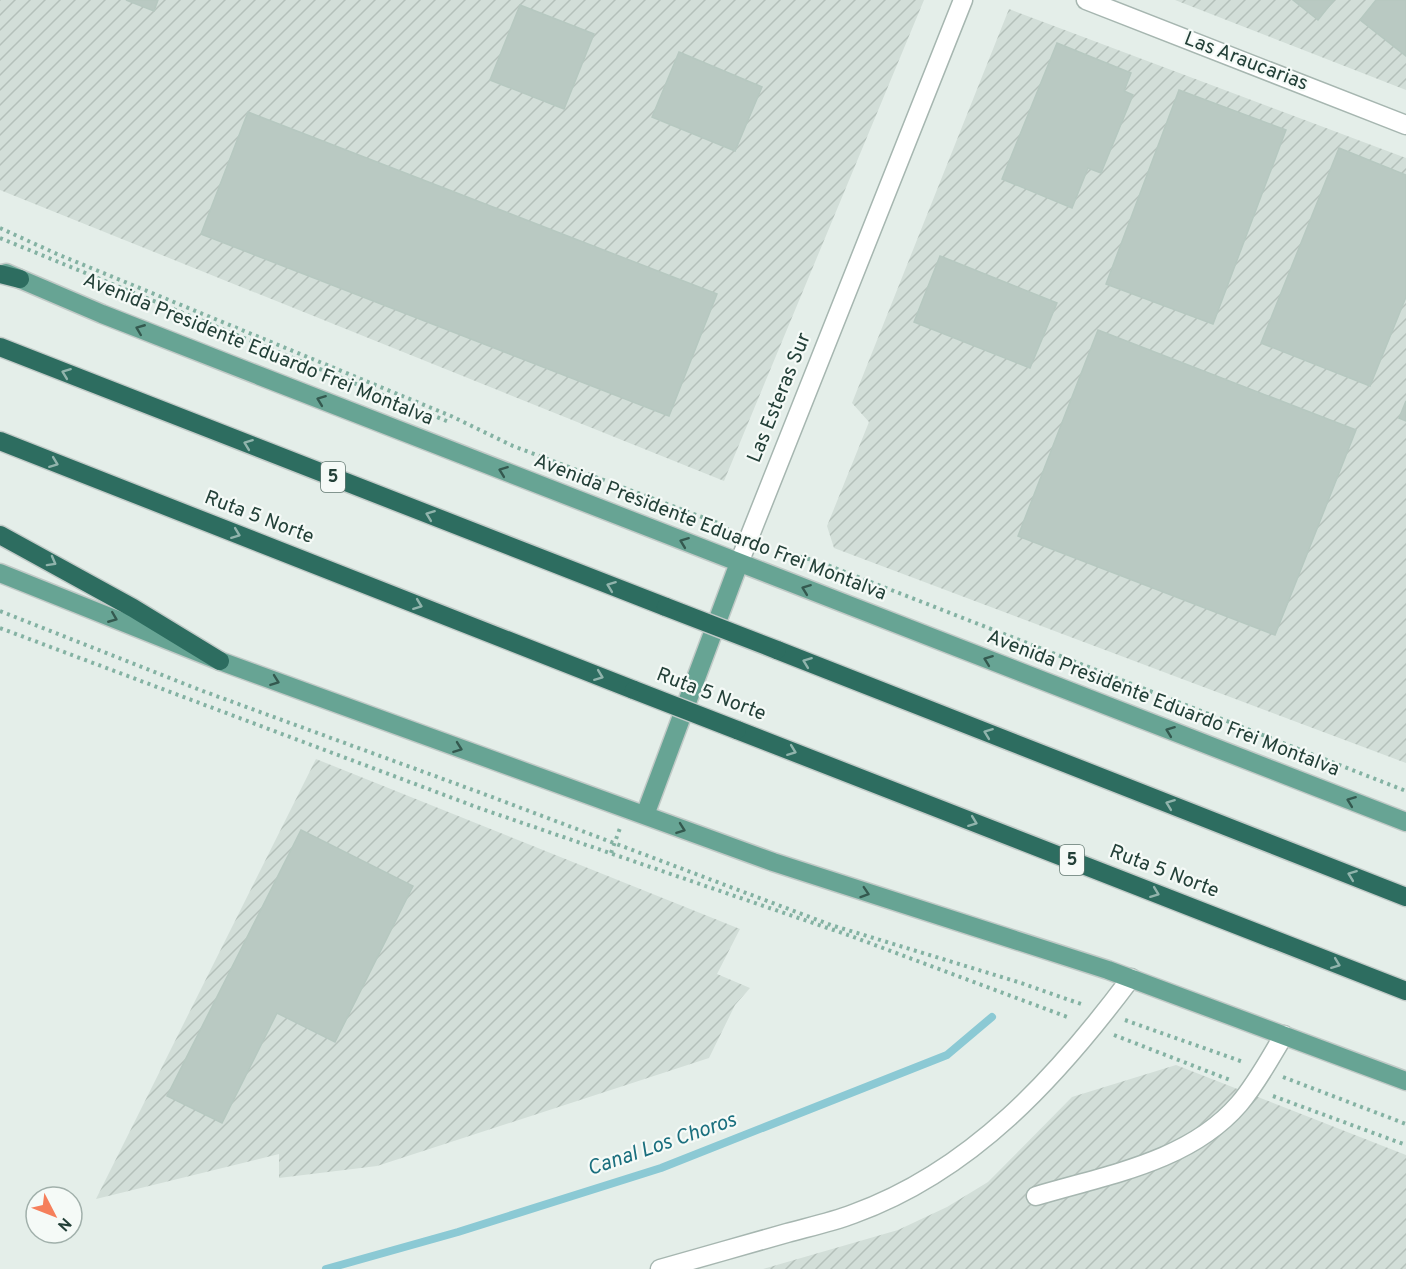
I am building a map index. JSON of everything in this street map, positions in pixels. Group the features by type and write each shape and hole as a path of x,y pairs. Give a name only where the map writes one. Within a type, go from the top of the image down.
{"highway":[{"path":"0,272 20,279"},
{"name":"5","path":"0,347 1406,897"},
{"name":"Ruta 5 Norte","path":"0,441 1406,991"},
{"path":"0,535 133,608 220,661"}],"main road":[{"name":"Avenida Presidente Eduardo Frei Montalva","path":"20,279 102,314 1406,822"},
{"name":"Las Esteras Sur","path":"645,816 739,563"},
{"path":"0,573 220,661 645,816 846,886 1131,978 1406,1081"}],"street":[{"name":"Las Esteras Sur","path":"739,563 963,0"},
{"name":"Las Araucarias","path":"1086,0 1406,124"},
{"path":"660,1269 852,1214 913,1187 965,1154 1009,1119 1100,1020 1131,978"},
{"path":"1036,1196 1161,1158 1183,1149 1222,1121 1251,1088 1284,1035"}],"path":[{"path":"0,228 57,254 451,416 513,446 723,525 747,543 818,561 1406,791"},
{"path":"0,611 200,690 831,925 1018,982 1251,1088 1406,1144"},
{"path":"0,628 479,808 1100,1020 1263,1069 1406,1124"}],"shaded area":[{"path":"0,0 924,0 724,481 0,190"},
{"path":"1175,0 1406,0 1406,90"},
{"path":"1009,9 1406,158 1406,763 834,548 827,526 869,422 852,403"},
{"path":"316,759 740,929 717,974 750,988 735,1005 709,1058 377,1166 279,1178 279,1154 96,1199"},
{"path":"1176,1065 1406,1155 1406,1269 763,1269 898,1230 947,1207 988,1182 1072,1097"}],"building":[{"path":"126,0 158,0 154,11"},
{"path":"1293,0 1334,0 1318,20"},
{"path":"1376,0 1406,0 1406,56 1360,20"},
{"path":"520,5 594,34 564,109 490,80"},
{"path":"1057,43 1131,73 1124,91 1133,95 1101,173 1088,168 1072,208 1002,179"},
{"path":"679,52 762,87 735,151 652,117"},
{"path":"1179,90 1286,130 1213,324 1106,284"},
{"path":"248,112 717,294 669,416 201,234"},
{"path":"1339,148 1406,175 1406,297 1370,386 1261,343"},
{"path":"940,256 1057,303 1030,368 914,322"},
{"path":"1098,330 1356,430 1275,635 1018,536"},
{"path":"1406,401 1406,421 1399,418"},
{"path":"301,830 413,886 335,1042 277,1013 222,1123 167,1096"}],"waterway":[{"name":"Canal Los Choros","path":"326,1269 458,1232 661,1168 947,1055 992,1017"}]}
